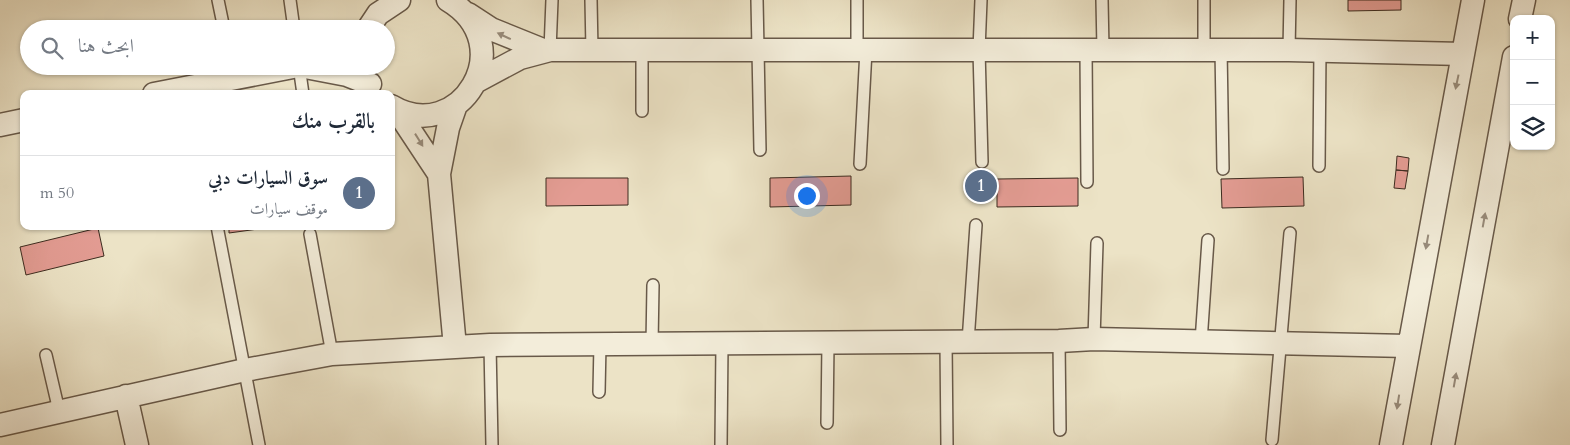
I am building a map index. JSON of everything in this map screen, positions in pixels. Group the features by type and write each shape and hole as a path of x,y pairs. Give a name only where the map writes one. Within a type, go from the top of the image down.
{"street":[{"path":"448,0 491,29 547,50"},
{"path":"1391,445 1473,0"},
{"path":"1521,15 1524,0"},
{"path":"374,20 378,14 395,1"},
{"path":"395,107 416,114 436,113 456,105 468,94 477,81 482,64 483,46 478,29 468,14"},
{"path":"477,81 498,68 547,50 1212,49 1463,54"},
{"path":"1443,445 1513,60"},
{"path":"190,90 226,75"},
{"path":"347,75 370,81"},
{"path":"455,347 439,174 448,128 456,105"},
{"path":"395,108 439,174"},
{"path":"0,125 20,121"},
{"path":"0,425 245,370 332,354 490,345 968,342 1094,339 1408,346"},
{"path":"126,396 137,445"}],"lane":[{"path":"218,0 222,20"},
{"path":"290,0 293,20"},
{"path":"547,50 552,0"},
{"path":"591,0 592,50"},
{"path":"757,0 760,150"},
{"path":"857,0 862,50 860,164"},
{"path":"981,0 982,162"},
{"path":"1087,182 1095,50 1102,0"},
{"path":"1204,0 1212,49 1223,169"},
{"path":"1288,50 1290,0"},
{"path":"642,50 642,111"},
{"path":"1319,166 1320,50"},
{"path":"300,75 302,90"},
{"path":"968,342 976,225"},
{"path":"218,230 259,445"},
{"path":"1272,440 1290,233"},
{"path":"310,234 332,354"},
{"path":"1201,342 1208,240"},
{"path":"1094,339 1097,243"},
{"path":"652,344 653,285"},
{"path":"1059,341 1060,430"},
{"path":"946,342 947,445"},
{"path":"827,423 828,343"},
{"path":"599,392 600,344"},
{"path":"721,445 722,344"},
{"path":"490,345 492,445"},
{"path":"46,355 59,411"}],"building":[{"path":"1348,0 1401,0 1401,10 1348,11"},
{"path":"1397,156 1409,158 1408,171 1396,170"},
{"path":"1396,170 1408,171 1405,189 1394,188"},
{"path":"851,176 851,205 770,207 770,178"},
{"path":"1303,177 1304,206 1222,208 1221,179"},
{"path":"546,178 628,178 628,205 546,206"},
{"path":"1078,178 1078,206 997,207 997,179"},
{"path":"90,230 98,230 104,256 26,275 20,247"},
{"path":"229,230 251,230 229,233"}],"place":[{"name":"سوق السيارات دبي","path":"981,186"}]}
